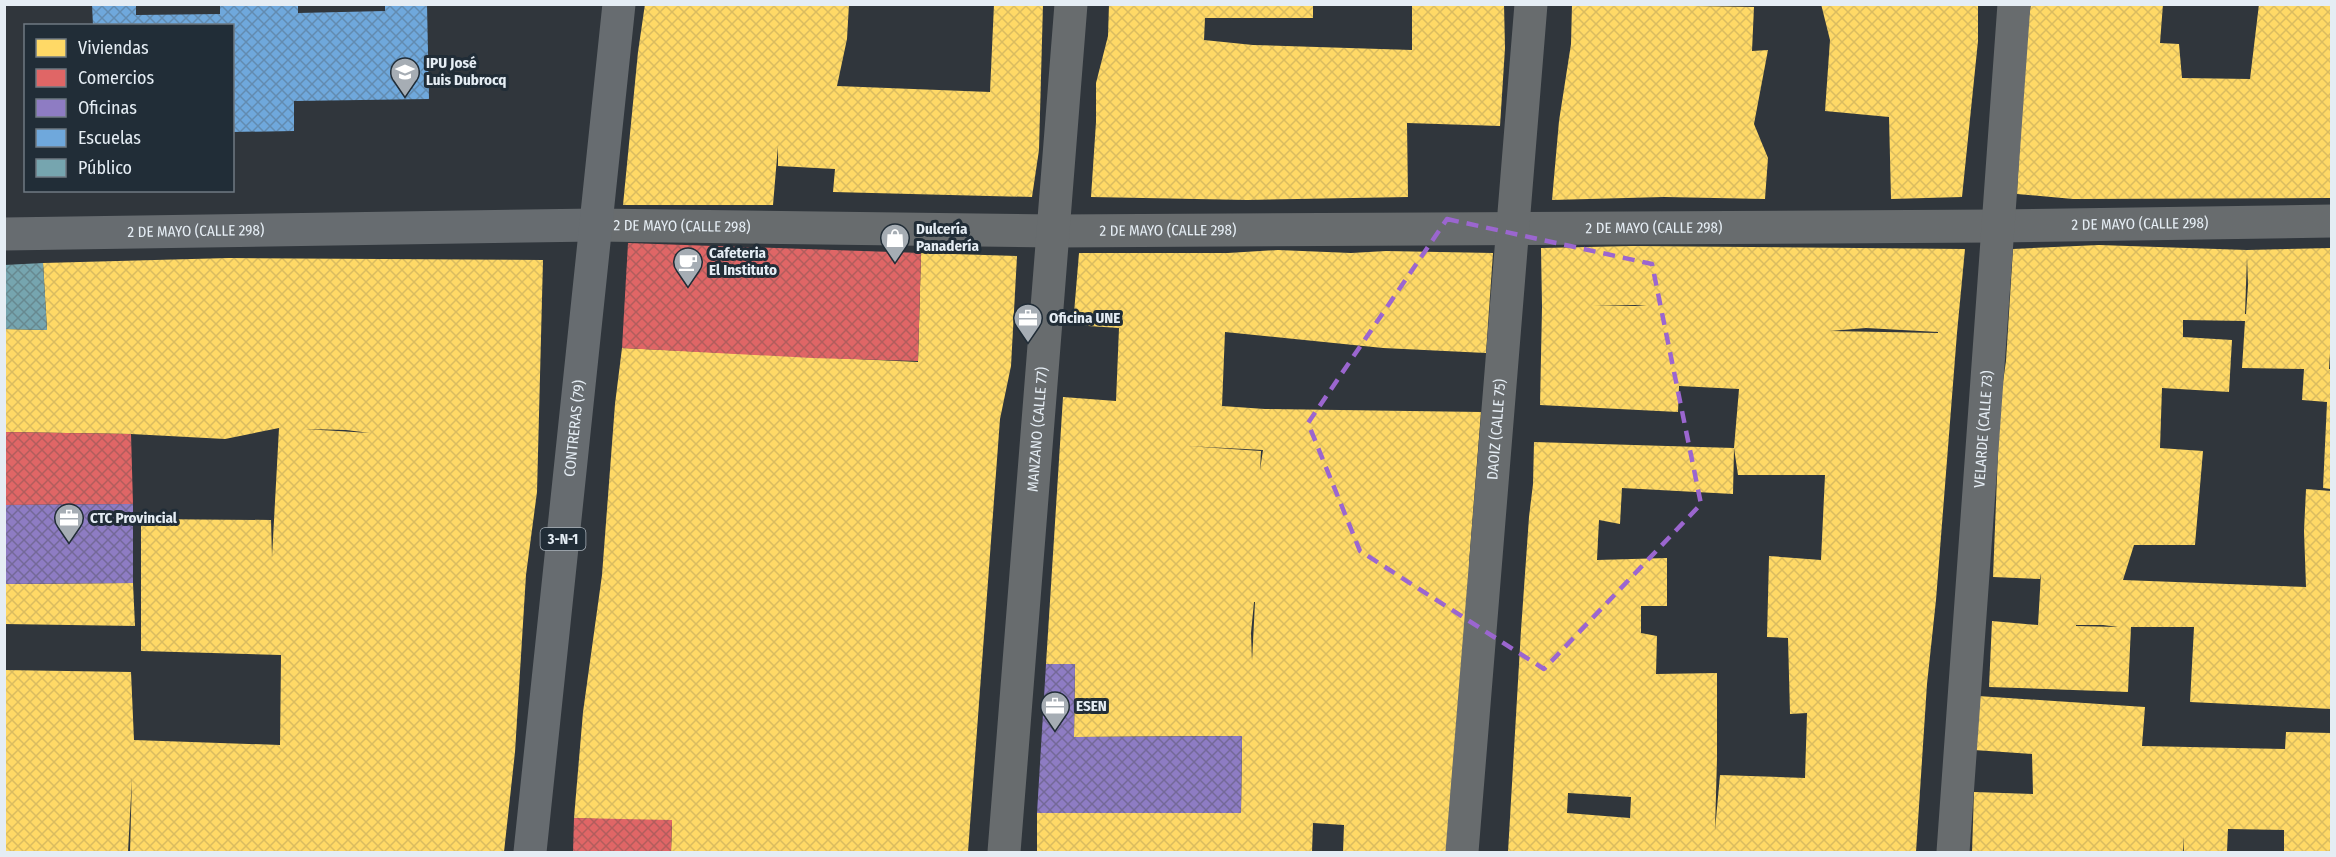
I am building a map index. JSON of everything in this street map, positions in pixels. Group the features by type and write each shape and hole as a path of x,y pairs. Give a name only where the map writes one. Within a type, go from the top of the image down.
{"main road":[{"name":"CONTRERAS (79)","path":"530,852 619,4"},
{"name":"2 DE MAYO (CALLE 298)","path":"4,234 596,225"}],"street":[{"name":"MANZANO (CALLE 77)","path":"1004,852 1071,4"},
{"name":"DAOIZ (CALLE 75)","path":"1462,852 1531,4"},
{"name":"VELARDE (CALLE 73)","path":"1953,852 1996,226 2014,4"},
{"name":"2 DE MAYO (CALLE 298)","path":"596,225 1054,231 1996,226 2331,221"}],"highlighted area":[{"path":"1447,219 1652,264 1701,504 1544,669 1360,551 1308,423"}],"building: Viviendas":[{"path":"645,4 849,4 847,39 837,86 990,92 994,4 1043,4 1039,150 1032,197 833,192 835,169 778,166 778,146 773,205 623,205"},
{"path":"1109,4 1313,4 1313,18 1205,18 1204,40 1253,45 1412,50 1412,4 1504,4 1505,48 1500,126 1407,123 1408,197 1247,200 1091,197 1096,83 1108,36"},
{"path":"1572,4 1754,7 1752,51 1768,50 1754,124 1768,158 1765,199 1664,197 1552,200 1559,121 1571,44"},
{"path":"1821,4 1978,4 1978,41 1962,197 1891,199 1889,117 1825,111 1830,40"},
{"path":"2031,4 2163,4 2160,43 2179,44 2182,78 2250,79 2259,4 2331,4 2331,198 2073,199 2017,194 2025,40"},
{"path":"2099,245 2247,250 2331,248 2329,369 2331,369 2331,489 2323,488 2327,402 2302,400 2304,369 2242,368 2245,321 2183,320 2183,337 2232,340 2229,392 2162,388 2160,448 2203,451 2195,545 2134,545 2123,580 2306,587 2304,531 2306,489 2331,491 2331,709 2190,702 2194,627 2131,627 2128,692 1989,687 1992,621 2038,625 2041,573 2040,579 1993,577 2000,403 2006,361 2013,249","holes":["2247,257 2248,285 2245,314","2076,625 2118,627 2076,626"]},
{"path":"1633,246 1965,249 1927,684 1916,852 1508,852 1534,442 1734,448 1739,389 1679,386 1678,412 1540,405 1541,248","holes":["1635,305 1647,306 1593,306","1866,328 1938,333 1830,331","1734,448 1738,475 1825,475 1821,560 1769,556 1767,637 1788,638 1790,714 1807,713 1805,778 1720,775 1715,830 1717,673 1656,674 1657,636 1641,633 1641,606 1667,606 1667,558 1597,560 1599,520 1620,524 1622,488 1733,494","1568,793 1631,797 1630,818 1567,813"]},
{"path":"1278,250 1351,253 1386,251 1493,253 1486,353 1383,348 1225,332 1222,406 1265,409 1481,412 1469,563 1469,605 1449,852 1343,852 1344,825 1313,823 1312,852 1037,852 1037,813 1241,813 1242,736 1074,737 1075,664 1046,664 1063,397 1116,401 1119,328 1073,325 1079,253 1228,253","holes":["1187,446 1263,450 1260,470 1261,451","1255,602 1252,661 1251,633"]},
{"path":"921,253 1017,256 1011,366 1000,419 968,852 671,852 672,822 574,818 583,712 602,575 615,404 622,348 918,362"},
{"path":"229,258 543,260 537,492 526,575 515,752 504,852 130,852 132,777 128,852 4,852 4,670 131,672 134,740 280,745 281,655 141,651 141,519 271,520 272,557 279,428 225,439 131,434 4,432 4,329 47,330 43,263","holes":["305,429 346,430 370,433"]},
{"path":"133,583 135,626 4,624 4,584"},
{"path":"1978,696 2145,707 2142,746 2285,749 2286,732 2331,733 2331,852 2284,852 2284,830 2228,829 2227,852 2184,852 2184,837 2183,852 1972,852 1974,792 2033,794 2032,754 1974,750"}],"building: Comercios":[{"path":"628,243 921,253 918,361 622,348"},
{"path":"4,432 131,434 133,504 4,505"},
{"path":"574,818 672,820 671,852 573,852"}],"building: Oficinas":[{"name":"CTC Provincial","path":"133,504 133,583 4,584 4,505"},
{"path":"1046,664 1075,664 1074,737 1242,736 1241,813 1037,813"}],"building: Escuelas":[{"path":"92,4 136,4 136,15 220,14 220,4 298,4 298,13 385,11 385,4 427,4 429,99 294,101 294,131 234,132 234,24 93,24"}],"building: Público":[{"path":"43,263 47,330 4,329 4,265"}],"place":[{"name":"IPU José Luis Dubrocq","path":"405,98"},
{"name":"Dulcería Panadería","path":"895,264"},
{"name":"Cafeteria El Instituto","path":"688,288"},
{"name":"Oficina UNE","path":"1028,344"},
{"name":"CTC Provincial","path":"69,544"},
{"name":"ESEN","path":"1055,732"}]}
